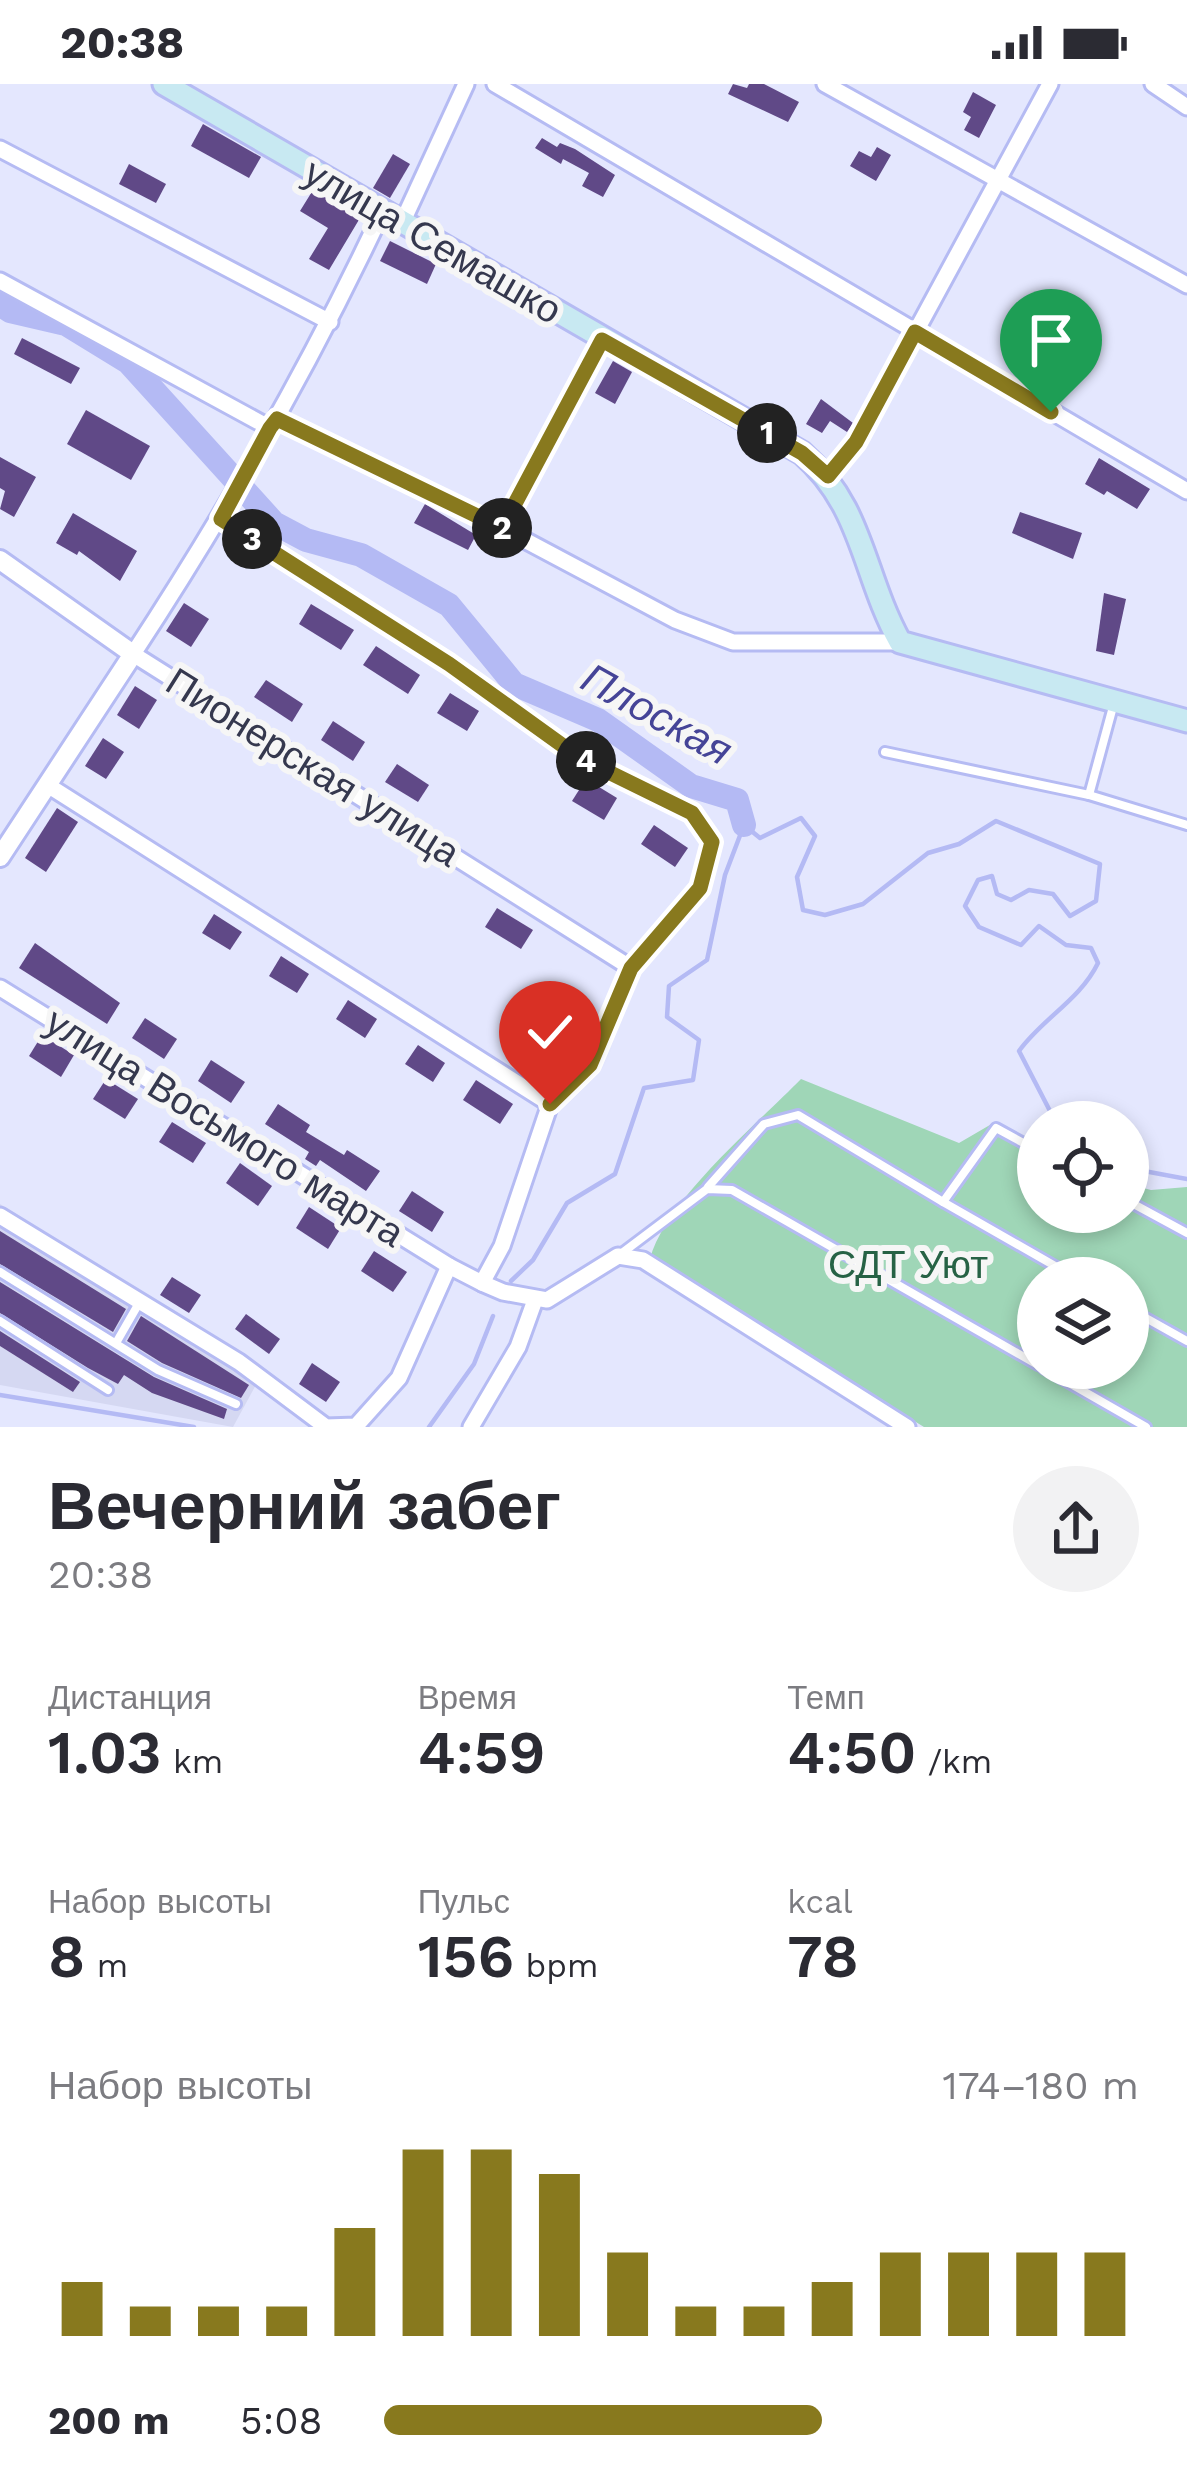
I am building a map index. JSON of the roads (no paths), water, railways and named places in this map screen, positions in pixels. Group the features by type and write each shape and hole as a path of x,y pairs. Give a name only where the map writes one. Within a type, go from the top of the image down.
{"main road":[{"name":"улица Семашко","path":"164,84 802,453 828,476 858,531 879,604 900,642"},
{"path":"900,642 1187,721"}],"street":[{"path":"0,857 221,519 466,84"},
{"path":"495,84 1187,491"},
{"path":"825,84 1187,285"},
{"path":"828,476 856,442 1050,84"},
{"path":"1153,84 1187,107"},
{"path":"0,149 330,322"},
{"path":"0,281 273,424 502,528 675,620 733,642 900,642"},
{"path":"502,528 602,340"},
{"path":"221,519 449,664 580,758 692,813 712,842 700,888 631,968 590,1065 550,1104 502,1246 482,1283"},
{"name":"Пионерская улица","path":"0,560 134,654 631,968"},
{"path":"49,786 550,1104"},
{"name":"улица Восьмого марта","path":"0,988 449,1266 482,1283 535,1300"},
{"path":"0,1216 239,1362 326,1427 356,1426 399,1378 449,1266"},
{"path":"471,1427 518,1347 535,1300 547,1300 618,1256 643,1260 668,1274 908,1427"}],"lane":[{"path":"1089,795 1114,701"},
{"path":"885,752 1089,795 1187,825"},
{"path":"618,1256 707,1189 764,1124 798,1115 1039,1257"},
{"path":"943,1202 996,1128 1017,1140"},
{"path":"707,1189 732,1190 1017,1354"},
{"path":"1149,1212 1187,1233"},
{"path":"0,1272 158,1370 236,1404"},
{"path":"116,1343 141,1301"},
{"path":"1149,1319 1187,1341"},
{"path":"0,1322 108,1390"},
{"path":"1079,1389 1146,1427"}],"waterway":[{"name":"Плоская","path":"0,304 10,311 66,324 128,362 274,523 306,540 361,555 449,605 514,684 598,720 691,786 737,800 744,825"},
{"name":"Плоская","path":"511,1281 533,1260 567,1203 615,1174 644,1088 693,1080 699,1040 667,1017 669,986 707,960 725,875 744,825 760,838 801,818 815,836 797,877 803,910 825,915 863,904 928,853 959,844 996,821 1100,864 1096,901 1070,916 1053,894 1029,890 1011,900 997,894 992,876 978,880 965,906 979,927 1021,945 1039,926 1066,945 1091,948 1098,963 1081,988 1019,1051 1045,1101"},
{"name":"Плоская","path":"1149,1172 1187,1179"},
{"path":"429,1427 474,1364 493,1316"},
{"path":"0,1395 194,1427"}],"park label":[{"name":"СДТ Уют","path":"908,1264"}]}
